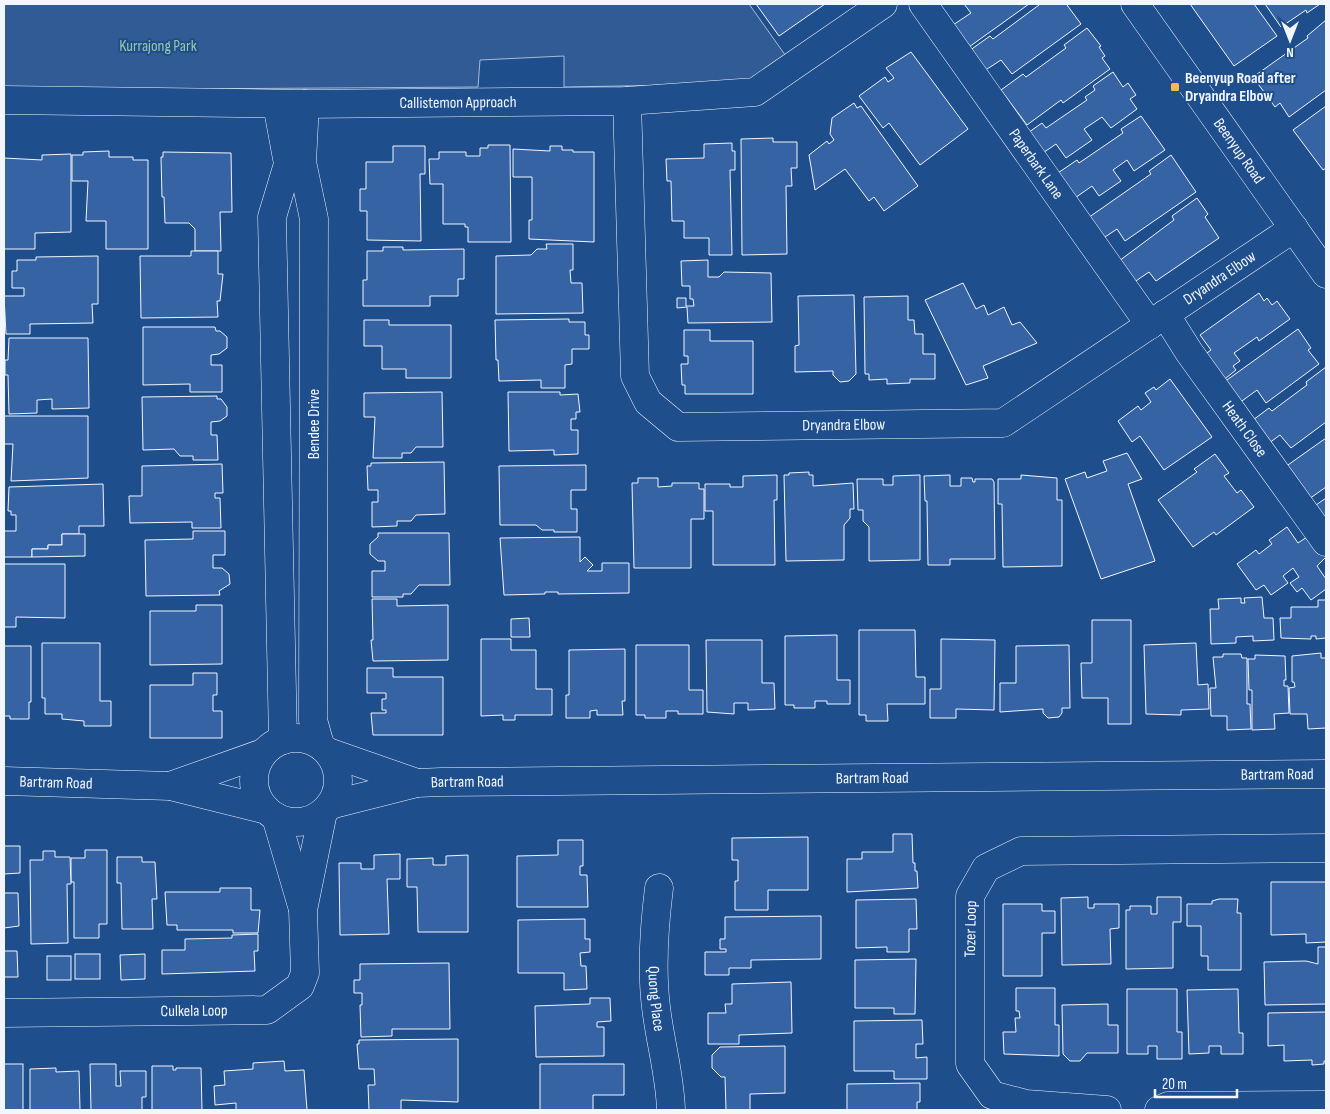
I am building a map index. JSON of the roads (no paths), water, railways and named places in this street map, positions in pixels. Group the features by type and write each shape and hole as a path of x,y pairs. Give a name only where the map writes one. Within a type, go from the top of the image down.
{"street":[{"name":"Callistemon Approach","path":"4,100 278,104 627,101 755,92 883,4"},
{"name":"Paperbark Lane","path":"923,4 1158,320"},
{"name":"Beenyup Road","path":"1136,4 1326,274"},
{"name":"Dryandra Elbow","path":"627,101 635,376 648,402 678,427 1003,423 1294,228"},
{"path":"273,747 296,738 308,740 324,748 336,764 339,778 337,792 327,808 306,821 286,821 271,813 259,800 254,776 273,747 272,217 288,164 278,104"},
{"name":"Bendee Drive","path":"305,104 302,162 314,219 313,720 324,748"},
{"name":"Heath Close","path":"1158,320 1189,352 1326,542"},
{"name":"Bartram Road","path":"170,786 273,747"},
{"name":"Bartram Road","path":"324,748 417,783"},
{"name":"Bartram Road","path":"327,808 417,783 1326,774"},
{"name":"Bartram Road","path":"4,781 170,786 271,813"},
{"name":"Culkela Loop","path":"4,1013 267,1010 300,986 305,973 304,910 327,808"},
{"name":"Culkela Loop","path":"271,813 304,910"},
{"name":"Tozer Loop","path":"1107,1110 1026,1104 992,1095 970,1064 970,896 986,868 1020,851 1326,848"},
{"name":"Quong Place","path":"659,888 652,940 656,1007 670,1081 671,1110"},
{"path":"1159,1110 1168,1106 1326,1105"}],"place":[{"name":"Beenyup Road after Dryandra Elbow","path":"1175,87"}],"park label":[{"name":"Kurrajong Park","path":"158,46"}]}
